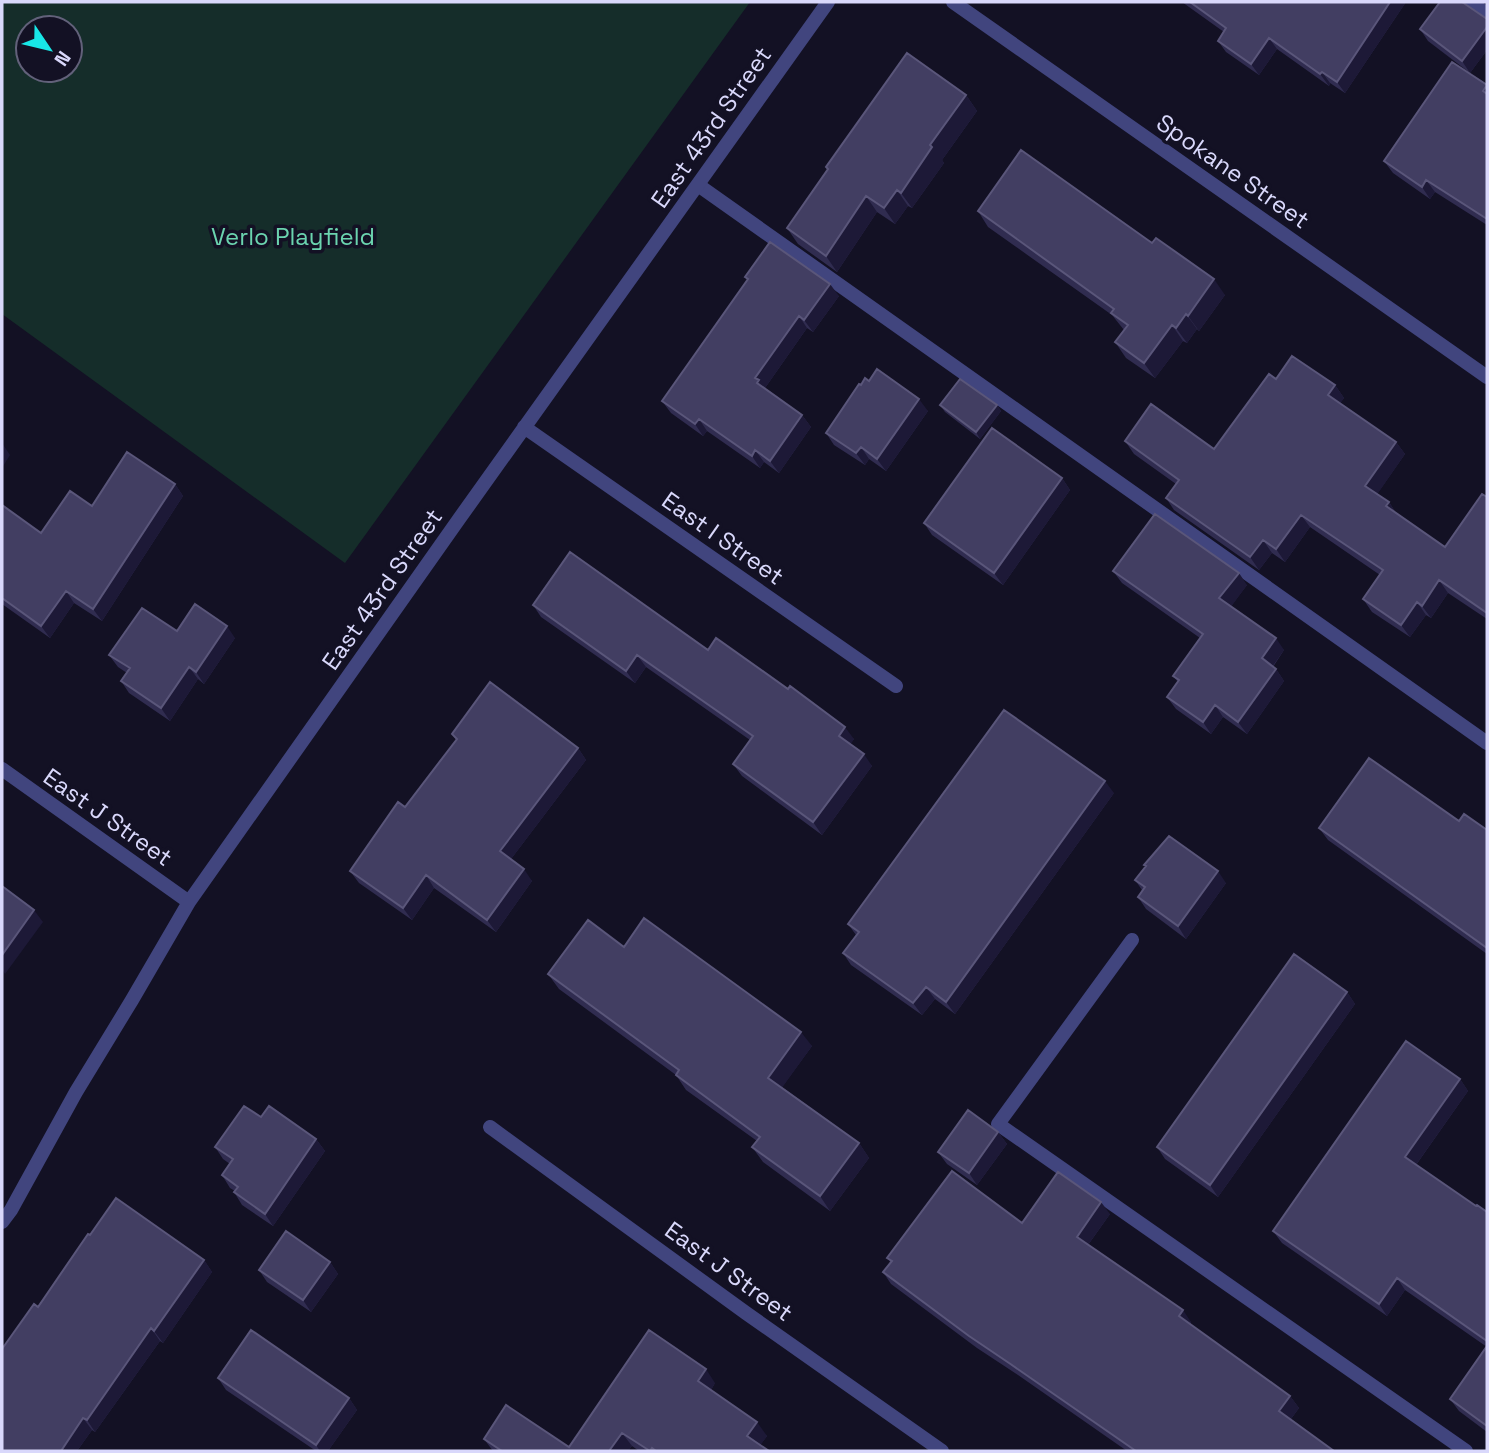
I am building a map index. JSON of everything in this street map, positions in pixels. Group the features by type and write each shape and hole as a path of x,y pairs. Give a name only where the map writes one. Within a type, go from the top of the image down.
{"street":[{"name":"East 43rd Street","path":"2,1222 188,902 828,2"},
{"name":"Spokane Street","path":"953,2 1487,377"},
{"path":"1470,2 1487,14"},
{"path":"698,185 1487,743"},
{"name":"East I Street","path":"524,427 896,686"},
{"name":"East J Street","path":"2,769 188,902"},
{"path":"1132,940 998,1124 1466,1451"},
{"name":"East J Street","path":"490,1126 942,1451"}],"green space":[{"name":"Verlo Playfield","path":"2,2 750,2 345,563 2,314"}],"building":[{"path":"1190,2 1390,2 1337,82 1322,72 1320,74 1269,38 1251,64 1218,41 1226,28"},
{"path":"1440,2 1462,2 1487,19 1487,27 1462,61 1420,29"},
{"path":"907,53 966,95 930,145 932,147 901,193 897,190 884,208 866,196 826,256 787,228 828,169 826,167"},
{"path":"1452,62 1487,85 1483,91 1487,94 1487,219 1426,180 1422,187 1384,161"},
{"path":"1021,150 1152,243 1156,238 1214,279 1188,316 1186,314 1176,328 1172,325 1144,363 1115,342 1128,325 1111,313 1114,309 978,211"},
{"path":"770,242 830,284 804,320 799,316 755,378 759,380 757,383 802,415 770,461 755,450 752,456 699,419 695,424 662,401 748,279 745,277"},
{"path":"1292,356 1335,385 1328,395 1396,442 1365,486 1389,502 1386,506 1445,547 1482,494 1487,497 1487,613 1439,580 1422,606 1417,602 1401,625 1363,599 1383,570 1301,515 1276,549 1263,540 1250,557 1166,498 1179,480 1125,441 1151,404 1214,449 1269,374 1276,379"},
{"path":"877,369 919,399 877,459 861,447 856,453 826,433 859,384 861,385 865,378 869,381"},
{"path":"960,379 997,405 976,432 940,405"},
{"path":"992,428 1062,478 994,573 924,523"},
{"path":"127,452 175,484 93,609 66,591 41,626 2,598 2,505 41,533 70,491 92,506"},
{"path":"1155,514 1239,573 1219,598 1276,638 1262,658 1276,669 1238,722 1215,705 1203,722 1167,697 1179,680 1173,676 1203,634 1113,571"},
{"path":"570,552 708,650 716,638 788,689 790,686 845,727 839,736 864,754 813,822 733,764 753,736 637,655 626,671 533,605"},
{"path":"195,604 227,626 196,672 189,667 161,708 121,681 130,668 109,655 142,608 177,631"},
{"path":"490,682 578,748 500,851 524,869 487,920 426,875 403,908 350,871 398,802 405,807 457,739 452,734"},
{"path":"1004,710 1105,781 946,1002 926,987 913,1003 843,953 859,932 848,924"},
{"path":"1369,758 1459,821 1464,814 1487,830 1487,948 1319,828"},
{"path":"1169,836 1218,871 1178,926 1138,897 1145,887 1135,880"},
{"path":"2,886 34,910 2,955"},
{"path":"644,918 801,1032 768,1078 859,1143 820,1196 752,1147 760,1137 676,1075 679,1070 548,974 588,920 624,947"},
{"path":"1294,954 1347,992 1210,1185 1157,1147"},
{"path":"1406,1041 1460,1079 1405,1157 1487,1212 1487,1341 1397,1278 1379,1304 1273,1231"},
{"path":"244,1106 261,1117 269,1106 316,1139 265,1214 234,1192 238,1187 222,1175 233,1159 215,1147"},
{"path":"968,1110 998,1132 969,1173 938,1152"},
{"path":"952,1171 1022,1223 1058,1172 1101,1202 1077,1237 1183,1310 1179,1316 1290,1396 1279,1411 1334,1451 1136,1451 969,1336 883,1272 892,1261 887,1258"},
{"path":"116,1198 204,1260 154,1331 151,1328 87,1420 83,1418 61,1451 2,1451 2,1349 34,1304 38,1307"},
{"path":"286,1231 330,1262 303,1300 259,1270"},
{"path":"251,1330 349,1398 316,1445 218,1378"},
{"path":"649,1330 706,1369 698,1381 757,1422 747,1436 769,1451 656,1451 652,1448 650,1451 622,1433 609,1451 502,1451 484,1439 506,1405 569,1447"},
{"path":"1487,1346 1487,1426 1450,1399"}]}
